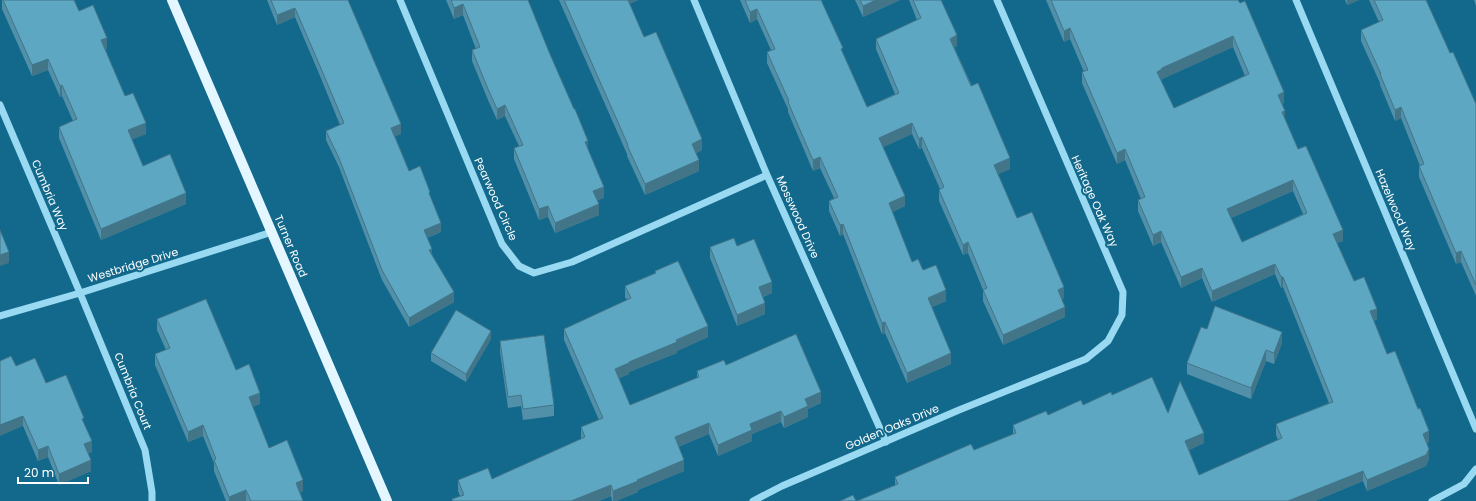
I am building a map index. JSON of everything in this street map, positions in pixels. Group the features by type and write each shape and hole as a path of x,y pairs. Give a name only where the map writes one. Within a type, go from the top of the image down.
{"main road":[{"name":"Turner Road","path":"172,0 387,501"}],"street":[{"name":"Pearwood Circle","path":"400,0 502,244 519,266 534,273 572,262 767,175"},
{"name":"Mosswood Drive","path":"694,0 767,175 886,442"},
{"name":"Heritage Oak Way","path":"997,0 1123,292 1122,315 1108,341 1086,359 1043,376"},
{"name":"Hazelwood Way","path":"1296,0 1476,429"},
{"name":"Cumbria Way","path":"0,105 80,293"},
{"name":"Westbridge Drive","path":"0,316 80,293 272,232"},
{"name":"Cumbria Court","path":"80,293 145,450 152,492 152,501"},
{"name":"Golden Oaks Drive","path":"753,501 782,486 959,410 1043,376"},
{"path":"1432,501 1464,484 1476,469"}],"building":[{"path":"3,0 74,0 79,11 93,5 107,38 101,40 125,96 133,93 146,123 128,130 143,166 170,154 186,193 101,229 59,127 77,119 62,85 60,86 48,59 32,65"},
{"path":"271,0 348,0 401,124 391,128 409,171 420,166 441,223 424,230 432,249 429,250 454,292 409,318 382,270 339,158 326,131 344,123 295,8 277,15"},
{"path":"451,0 528,0 588,141 585,142 604,187 593,191 599,204 555,223 548,206 539,209 514,148 523,145 505,105 497,109 488,89 472,50 480,47 463,4 454,8"},
{"path":"564,0 628,0 644,37 656,32 702,139 692,144 699,160 645,184"},
{"path":"745,0 821,0 843,48 841,49 867,107 899,93 876,39 921,18 913,0 941,0 957,35 950,39 971,86 978,83 1010,158 994,165 1017,218 1032,212 1064,287 1058,290 1065,307 1003,335 983,290 987,288 968,242 963,245 939,190 944,187 922,137 919,139 912,123 879,138 905,196 889,203 912,262 918,259 923,270 936,265 946,290 928,298 951,353 907,373 885,322 882,323 843,224 840,225 829,201 838,197 820,157 813,160 767,52 775,49 757,9 750,12"},
{"path":"860,0 876,0 863,6"},
{"path":"1051,0 1238,0 1240,3 1245,1 1284,92 1278,95 1285,111 1282,112 1298,149 1306,146 1343,230 1333,234 1354,281 1364,277 1377,309 1370,311 1387,354 1395,351 1418,409 1420,408 1429,431 1423,434 1429,449 1426,455 1367,480 1363,471 1288,501 857,501 898,484 895,477 971,444 974,450 1016,433 1013,425 1046,411 1048,415 1081,400 1083,405 1111,392 1112,395 1152,377 1168,413 1180,381 1204,433 1185,441 1199,475 1282,438 1276,424 1333,402 1283,277 1281,277 1275,264 1212,291 1202,268 1181,277 1161,231 1153,235 1138,200 1145,197 1125,149 1117,153 1082,72 1088,70 1070,28 1064,31","holes":["1233,36 1249,74 1174,108 1157,72 1162,68","1293,180 1307,213 1242,242 1227,209"]},
{"path":"1374,0 1426,0 1450,53 1453,52 1476,104 1476,285 1461,251 1456,253 1419,166 1424,164 1401,107 1395,110 1361,30 1383,20"},
{"path":"0,230 9,252 0,255"},
{"path":"734,238 737,246 754,239 772,282 759,287 765,303 737,315 710,247"},
{"path":"678,261 708,326 676,340 677,342 615,369 630,405 699,377 697,371 724,360 726,365 796,334 821,392 805,399 808,406 784,417 781,411 750,424 752,430 718,445 709,423 675,437 684,460 613,491 611,485 571,501 453,501 452,499 464,495 458,480 488,468 492,479 585,437 581,427 603,418 564,329 631,298 625,286 656,273 655,271"},
{"path":"206,299 236,370 249,364 260,393 249,397 269,448 287,440 303,480 296,483 303,501 251,501 246,490 229,497 214,460 216,459 203,425 188,432 155,354 170,348 157,319"},
{"path":"1215,306 1282,332 1274,353 1266,350 1251,388 1187,363 1201,327 1207,329"},
{"path":"456,310 491,331 466,374 431,353"},
{"path":"544,335 554,405 523,409 521,395 508,397 500,341"},
{"path":"11,356 16,366 35,358 46,383 66,375 84,418 82,419 92,441 84,444 91,460 59,474 48,446 38,450 23,416 0,425 0,361"},
{"path":"853,495 856,501 840,501"}]}
